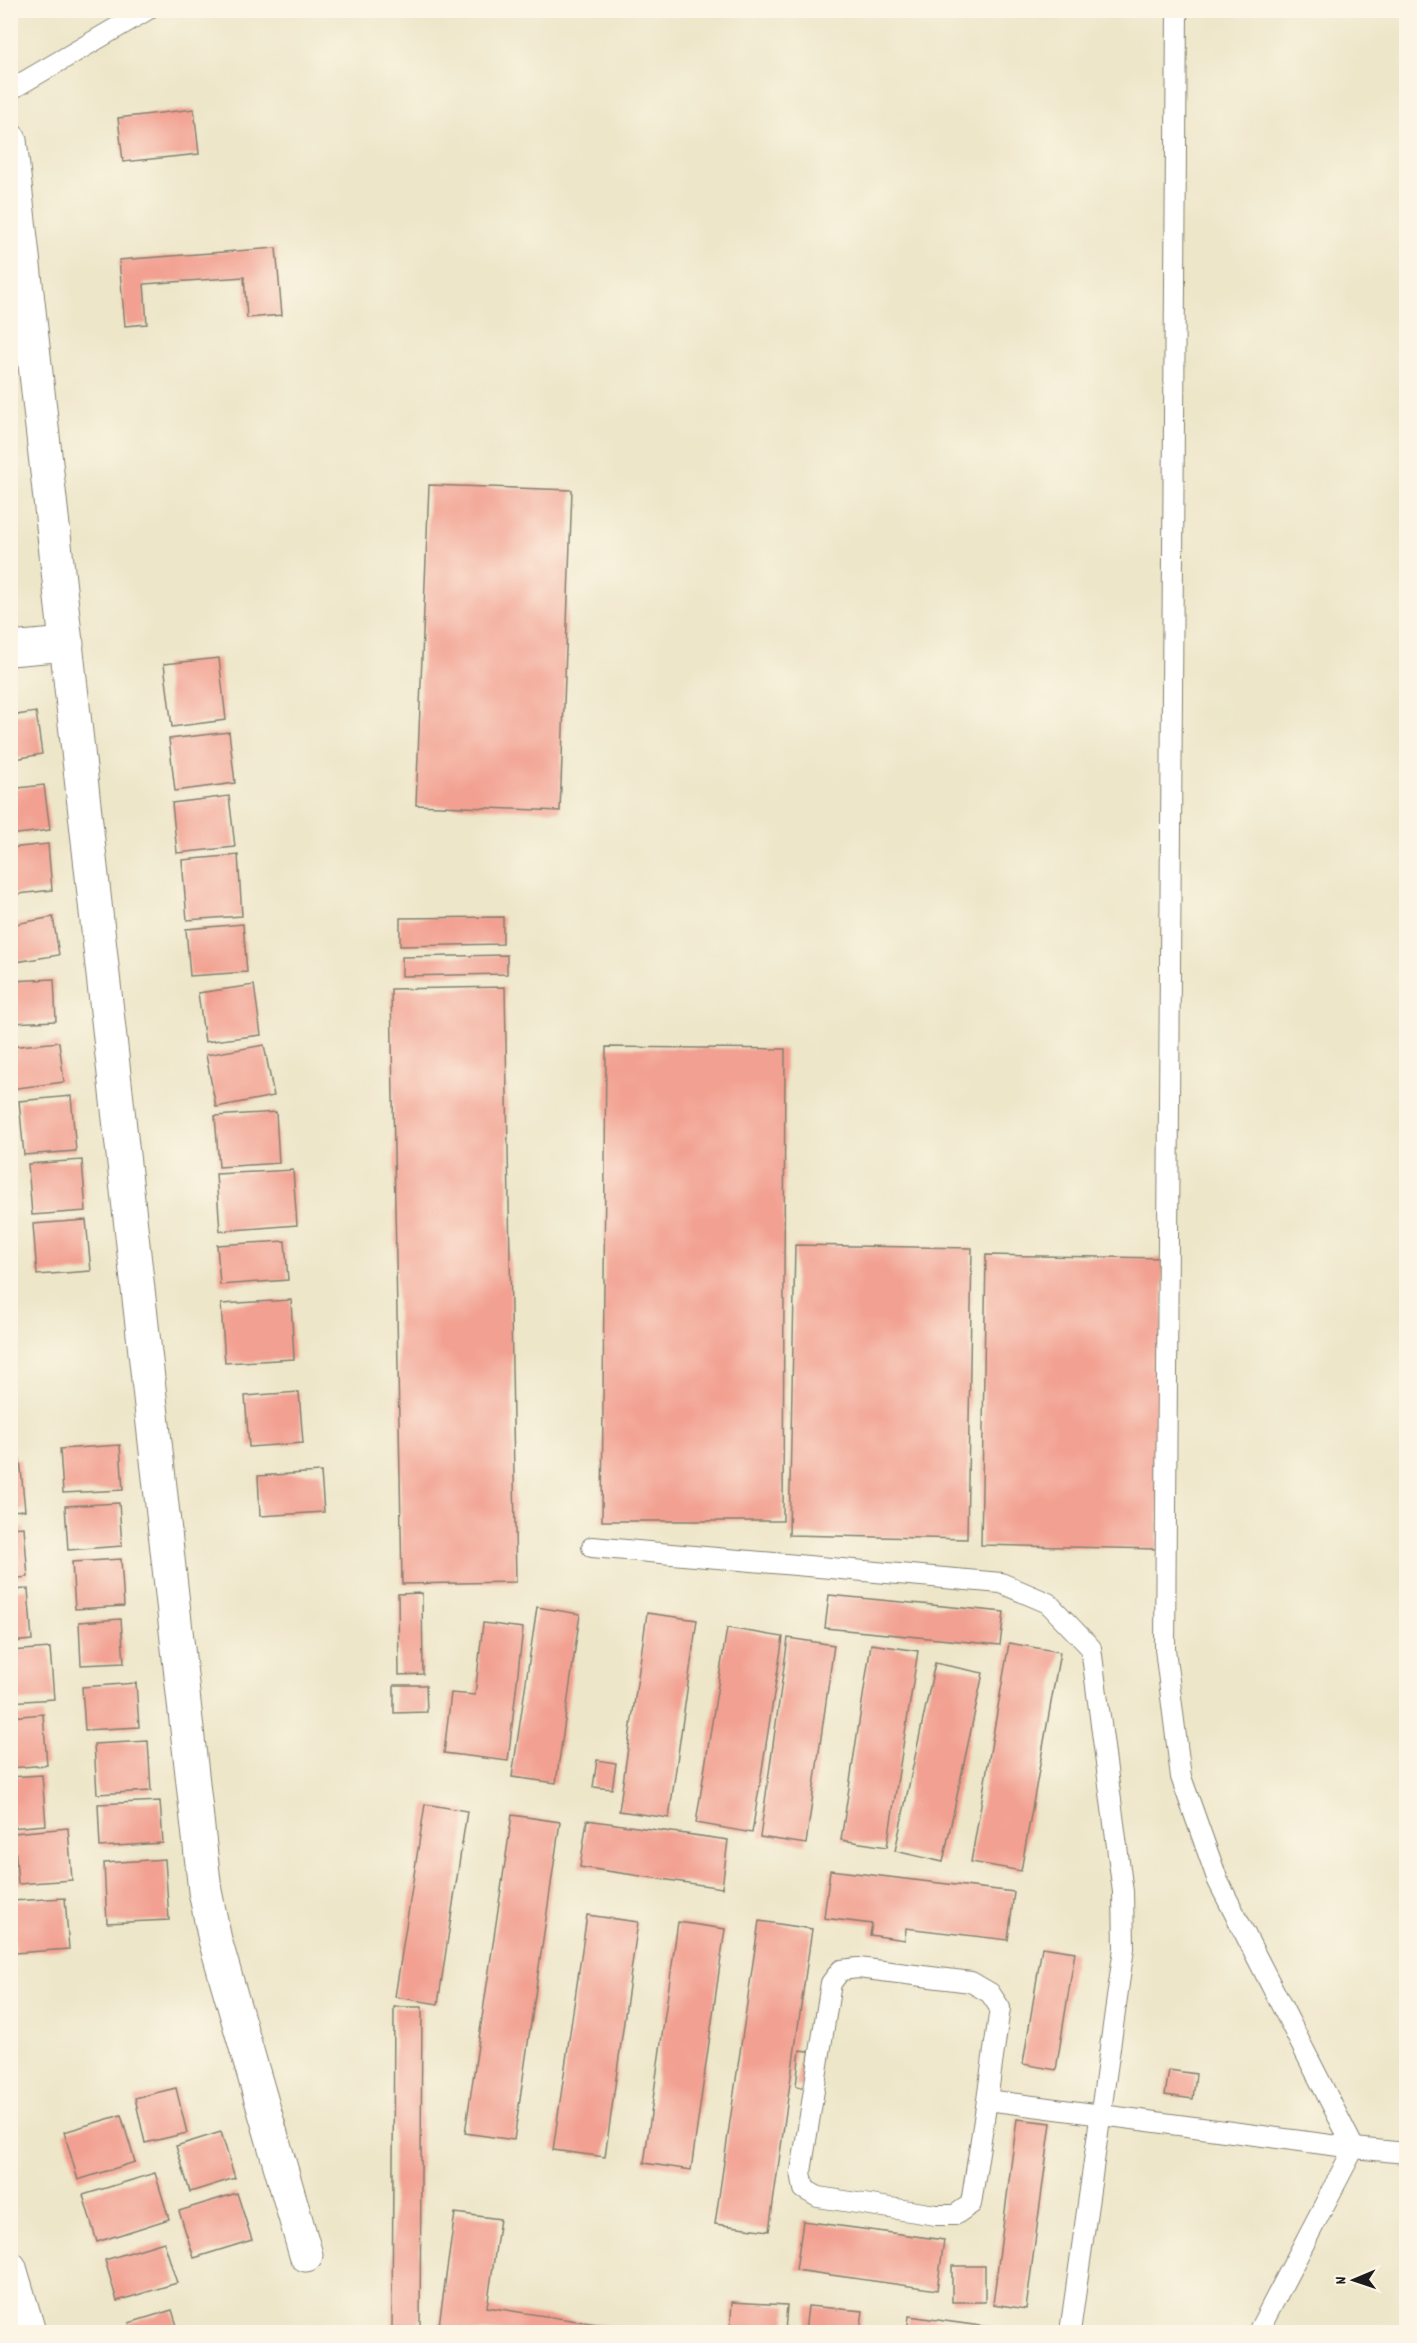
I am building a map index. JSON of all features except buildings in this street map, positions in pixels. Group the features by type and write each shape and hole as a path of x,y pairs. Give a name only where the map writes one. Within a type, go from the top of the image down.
{"street":[{"path":"10,140 205,1892 215,1940 306,2255"},
{"path":"10,649 67,644"},
{"path":"10,2268 29,2332"}],"lane":[{"path":"10,90 147,10"},
{"path":"1177,10 1165,1649 1181,1777 1218,1881 1353,2148"},
{"path":"592,1547 1002,1583 1048,1603 1091,1648 1123,1892 1124,1948 1071,2332"},
{"path":"858,1968 971,1982 990,1993 1000,2008 987,2100 970,2204 955,2215 936,2215 818,2197 804,2190 801,2172 831,1983 841,1970 858,1968"},
{"path":"987,2100 1353,2148 1407,2153"},
{"path":"1258,2332 1353,2148"}]}
